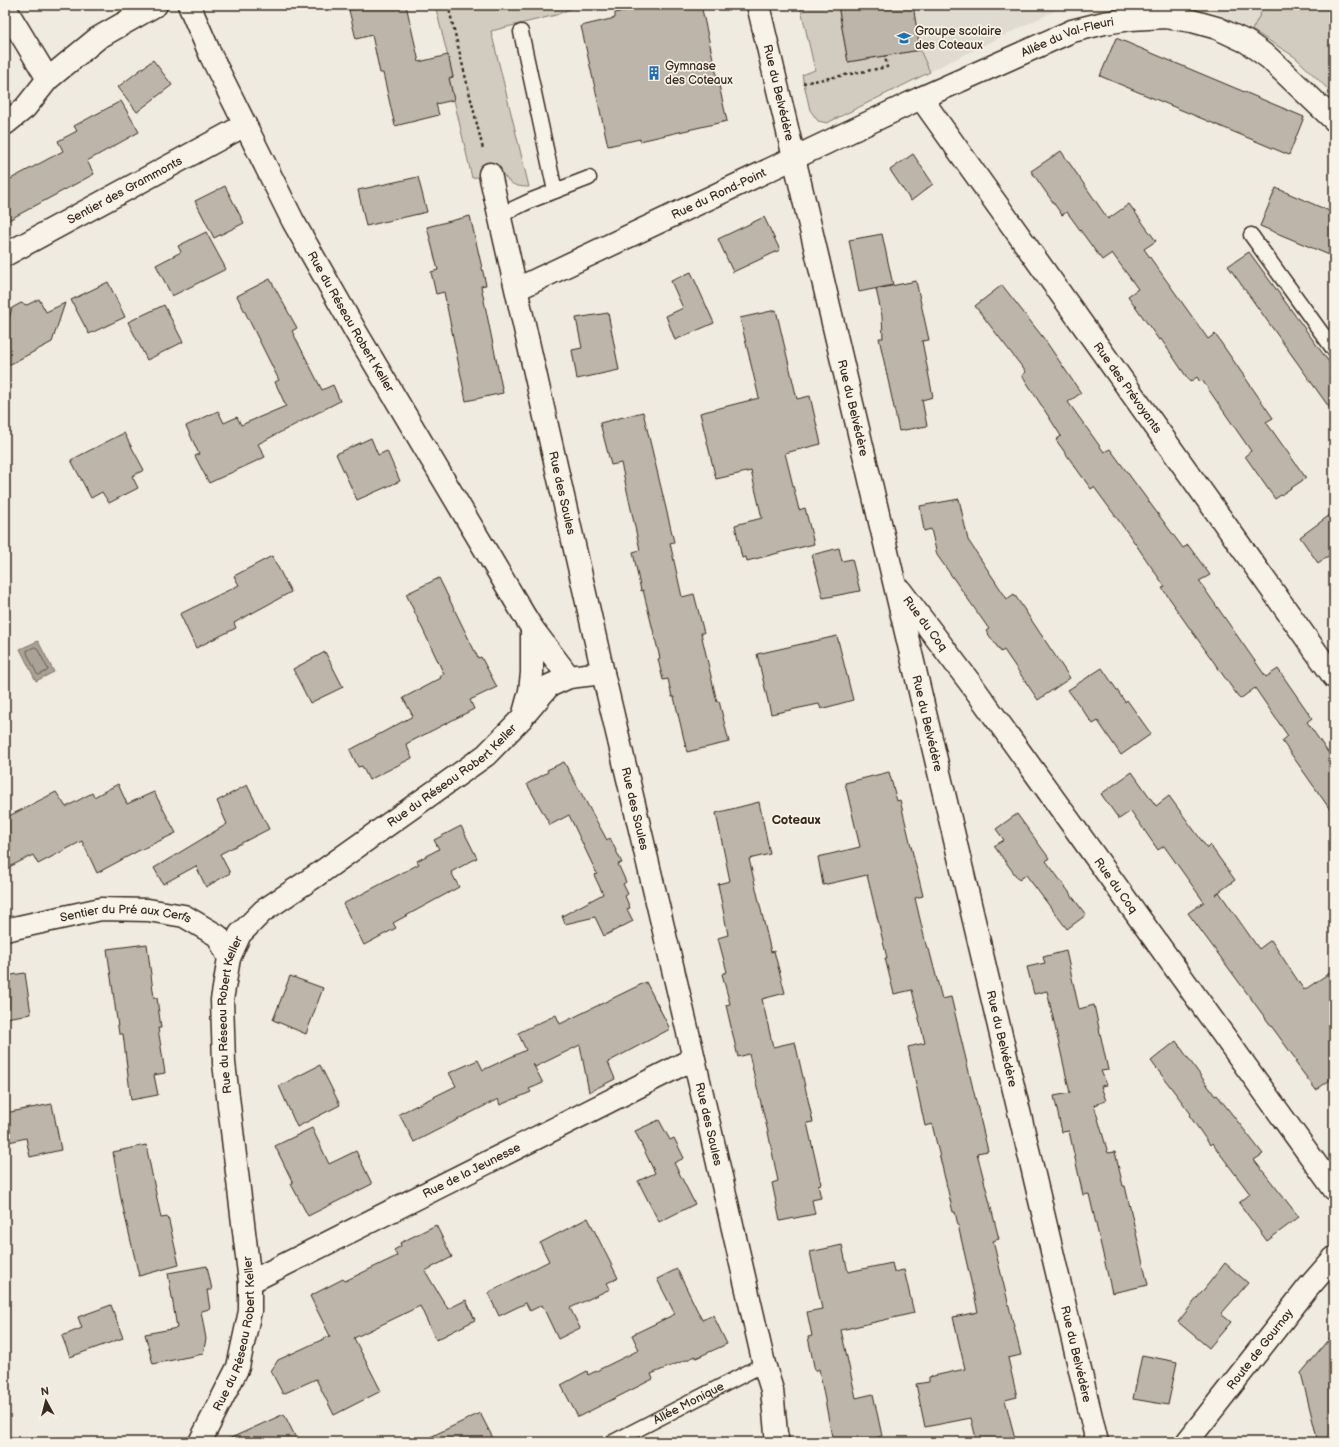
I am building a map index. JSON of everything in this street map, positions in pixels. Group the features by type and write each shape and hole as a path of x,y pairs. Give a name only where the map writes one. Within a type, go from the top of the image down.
{"street":[{"path":"5,124 25,108 48,79 98,38 156,5"},
{"name":"Rue du Réseau Robert Keller","path":"189,5 211,56 292,221 532,628 569,677"},
{"name":"Rue du Belvédère","path":"758,5 1097,1442"},
{"path":"5,8 48,79"},
{"name":"Allée du Val-Fleuri","path":"921,98 1072,31 1104,23 1131,19 1165,17 1192,21 1217,28 1247,42 1269,58 1334,120"},
{"name":"Rue du Rond-Point","path":"517,289 921,98"},
{"name":"Rue des Prévoyants","path":"921,98 1334,677"},
{"name":"Sentier des Grammonts","path":"5,255 245,125"},
{"name":"Rue des Saules","path":"490,174 603,673 623,753 764,1364 772,1390 778,1442"},
{"name":"Rue du Coq","path":"895,584 974,688 1334,1190"},
{"name":"Rue du Réseau Robert Keller","path":"523,717 530,691 532,673 532,628"},
{"name":"Rue du Réseau Robert Keller","path":"200,1442 238,1368 250,1311 250,1282 224,1062 222,1000 229,958 240,934 263,912 486,755 523,717 549,686 569,677 603,673"},
{"name":"Sentier du Pré aux Cerfs","path":"5,930 101,909 148,910 184,916 205,928 218,936 229,958"},
{"name":"Rue de la Jeunesse","path":"250,1282 693,1059"},
{"name":"Route de Gournay","path":"1187,1442 1307,1289 1334,1258"}],"lane":[{"path":"521,32 555,191"},
{"path":"500,215 532,200 589,178"},
{"path":"1251,235 1334,350"},
{"name":"Allée Monique","path":"613,1442 764,1364"}],"path":[{"path":"448,5 490,174"},
{"path":"777,87 887,68 885,56"}],"shaded area":[{"path":"435,5 579,5 556,15 491,31 529,187 513,184 501,172 472,178 449,78 453,77"},
{"name":"Groupe scolaire des Coteaux","path":"800,5 1067,5 827,123 818,121 810,110 802,75 815,70"},
{"path":"800,5 838,5 848,62 920,50 930,72 827,123 818,121 810,110 802,75 815,70"},
{"path":"1200,5 1265,5 1252,30"},
{"path":"1265,5 1334,5 1334,95 1295,57 1252,30"}],"water":[{"path":"38,641 54,672 36,681 20,649"}],"building":[{"path":"372,5 406,5 419,62 448,55 453,77 449,78 454,100 436,104 439,115 395,126 383,73 380,73 372,35 356,39 349,10"},
{"name":"Gymnase des Coteaux","path":"652,5 701,5 727,121 640,141 640,139 608,146 581,26 615,18 615,13"},
{"path":"838,5 913,5 920,50 848,62"},
{"path":"1116,38 1304,117 1289,155 1100,76"},
{"path":"153,60 172,85 137,112 118,87"},
{"path":"121,101 139,132 87,161 94,174 5,222 5,182 63,151 58,141 77,131 74,126"},
{"path":"1061,151 1108,219 1129,204 1156,241 1144,249 1208,339 1215,334 1273,418 1266,422 1306,478 1275,499 1245,456 1251,451 1202,380 1200,382 1197,377 1190,382 1161,339 1159,340 1128,296 1138,289 1112,253 1102,260 1067,212 1062,215 1031,171"},
{"path":"913,154 933,184 911,201 890,170"},
{"path":"418,177 427,212 366,226 358,190"},
{"path":"225,186 244,223 214,238 195,201"},
{"path":"1276,188 1334,213 1334,257 1260,226"},
{"path":"470,216 486,285 481,286 503,393 466,401 444,292 436,294 431,272 438,270 427,227"},
{"path":"764,217 780,250 733,272 718,239"},
{"path":"206,232 226,269 172,296 156,265 181,252 178,246"},
{"path":"882,234 893,285 859,292 849,240"},
{"path":"1249,252 1334,369 1334,414 1228,266"},
{"path":"691,272 714,323 675,340 666,316 683,308 671,281"},
{"path":"270,279 297,328 292,331 322,390 333,385 340,401 258,444 265,457 209,483 195,456 199,454 186,426 218,411 224,423 237,417 241,425 286,406 275,382 279,380 237,296"},
{"path":"916,281 929,340 922,341 933,397 922,400 927,426 899,431 879,338 883,338 882,316 876,289"},
{"path":"108,282 125,317 89,334 71,300"},
{"path":"1002,285 1045,340 1081,393 1068,402 1104,452 1110,449 1183,548 1188,545 1210,575 1199,581 1266,677 1278,669 1312,718 1307,722 1334,761 1334,815 1282,741 1288,736 1255,688 1240,699 1174,606 1162,588 1165,587 1130,536 1094,487 1091,489 1056,440 1061,436 1022,375 1026,372 975,306"},
{"path":"39,299 46,312 65,303 52,342 5,367 5,332 12,308 21,303 27,305"},
{"path":"164,305 183,342 147,360 128,322"},
{"path":"776,310 797,399 810,396 821,444 785,453 799,510 805,508 814,544 747,561 746,557 742,558 735,525 762,518 751,471 716,479 700,413 759,398 740,318"},
{"path":"608,313 619,370 577,379 572,350 582,348 576,318"},
{"path":"643,412 674,542 670,543 682,597 694,594 704,633 701,633 717,702 719,701 729,742 687,752 674,697 672,697 668,679 663,680 658,659 660,658 643,590 641,591 633,552 640,550 621,463 611,465 600,423"},
{"path":"124,433 144,470 132,476 138,488 109,503 102,492 91,498 71,460"},
{"path":"371,438 378,455 387,451 400,481 357,500 336,454"},
{"path":"959,499 968,540 1007,599 1014,594 1070,678 1038,700 1004,650 1001,652 986,631 989,629 937,555 931,529 924,531 920,506"},
{"path":"1334,512 1334,552 1318,563 1300,537"},
{"path":"839,548 842,561 852,559 860,591 823,598 812,555"},
{"path":"272,556 291,592 234,623 236,628 196,648 180,614 239,585 234,576"},
{"path":"439,578 478,658 481,657 497,687 470,700 474,709 406,744 412,758 369,780 362,766 358,767 350,750 413,716 403,698 441,678 440,676 444,674 406,594"},
{"path":"837,636 853,700 821,709 819,704 771,714 757,654"},
{"path":"325,652 343,687 310,703 293,669"},
{"path":"1102,668 1125,702 1127,700 1151,734 1121,755 1098,721 1093,724 1068,690"},
{"path":"564,762 607,840 610,838 622,863 618,864 626,882 623,884 628,894 625,896 630,908 627,909 633,921 604,936 595,917 565,924 562,916 603,894 594,875 597,874 569,815 550,825 527,784 548,772 547,770"},
{"path":"889,772 897,801 900,800 923,896 915,898 927,949 929,949 942,999 951,997 988,1151 977,1153 999,1239 993,1241 1021,1355 1008,1358 1017,1397 1005,1400 1016,1442 977,1442 971,1418 925,1427 916,1384 929,1382 929,1377 965,1369 953,1317 978,1312 955,1212 953,1212 932,1124 925,1126 908,1047 925,1043 912,990 894,994 867,875 823,885 818,857 860,847 845,783"},
{"path":"1132,772 1156,806 1169,796 1207,848 1210,845 1235,880 1219,892 1259,949 1271,940 1304,990 1334,970 1334,1077 1316,1090 1295,1062 1297,1061 1188,913 1204,902 1164,846 1158,850 1131,811 1119,819 1101,794"},
{"path":"118,784 127,804 154,792 176,833 97,873 82,841 38,864 33,855 5,869 5,818 56,792 66,807 92,793 94,797"},
{"path":"247,785 269,829 220,854 230,873 206,887 196,866 163,884 154,868 227,824 217,801"},
{"path":"759,802 770,854 749,859 771,952 774,951 785,993 762,999 773,1047 795,1042 813,1122 807,1123 821,1184 818,1185 821,1198 812,1200 815,1214 780,1221 772,1183 778,1181 768,1132 749,1054 738,1057 726,1005 730,1004 722,974 727,972 718,938 728,935 718,884 730,881 716,813"},
{"path":"1017,814 1049,858 1046,861 1086,915 1067,929 1026,875 1019,880 994,846 1004,840 996,829"},
{"path":"461,826 477,858 451,872 459,887 393,923 396,928 364,945 343,904 419,864 417,861 439,849 434,840"},
{"path":"147,944 154,998 157,998 161,1028 158,1028 165,1073 154,1075 158,1095 131,1100 123,1034 119,1034 107,949"},
{"path":"1066,951 1079,1009 1094,1005 1108,1070 1101,1071 1107,1085 1101,1086 1106,1101 1094,1105 1108,1153 1115,1152 1123,1186 1125,1186 1148,1285 1112,1293 1089,1194 1083,1195 1069,1131 1062,1132 1054,1096 1070,1093 1047,991 1034,994 1027,967 1045,963 1043,957"},
{"path":"25,973 31,1014 5,1018 5,976"},
{"path":"290,976 323,988 306,1034 273,1020"},
{"path":"646,982 670,1029 608,1062 615,1079 589,1092 580,1045 535,1067 533,1064 543,1083 529,1089 531,1092 500,1105 498,1099 414,1142 399,1114 456,1086 449,1073 478,1060 483,1070 526,1050 518,1033 556,1015 560,1024"},
{"path":"1176,1041 1215,1096 1217,1095 1263,1154 1254,1160 1299,1217 1267,1241 1239,1203 1250,1194 1212,1143 1210,1145 1189,1115 1191,1114 1151,1061"},
{"path":"320,1065 340,1105 297,1127 279,1086"},
{"path":"52,1104 61,1150 30,1157 26,1138 5,1143 5,1113"},
{"path":"659,1120 670,1140 674,1138 684,1158 674,1163 695,1204 659,1222 638,1181 655,1173 635,1131"},
{"path":"312,1128 329,1164 356,1151 372,1184 308,1216 291,1184 293,1183 275,1146"},
{"path":"146,1145 161,1218 168,1217 179,1265 139,1276 121,1199 113,1152"},
{"path":"588,1218 618,1278 607,1283 610,1289 570,1308 580,1328 558,1339 542,1305 530,1311 526,1303 499,1316 488,1293 549,1261 540,1243"},
{"path":"436,1225 452,1257 425,1271 448,1309 466,1300 475,1320 436,1340 420,1306 354,1338 381,1391 334,1415 316,1379 283,1394 271,1371 278,1360 330,1336 310,1296 343,1279 345,1281 397,1256 394,1250 401,1246 400,1243"},
{"path":"842,1245 848,1272 892,1263 894,1272 904,1270 914,1313 841,1330 856,1398 873,1394 882,1436 875,1438 876,1442 833,1442 819,1369 815,1371 808,1337 812,1336 807,1312 822,1309 810,1252"},
{"path":"1225,1263 1248,1283 1221,1314 1231,1322 1209,1348 1178,1322"},
{"path":"207,1266 212,1290 207,1290 210,1309 201,1311 206,1339 203,1354 153,1364 145,1334 177,1328 168,1273"},
{"path":"677,1269 702,1320 713,1315 727,1344 696,1358 696,1356 651,1374 653,1379 578,1417 561,1385 587,1371 588,1375 639,1350 632,1335 675,1314 657,1279"},
{"path":"111,1305 123,1338 70,1357 62,1336 82,1328 78,1317"},
{"path":"1334,1334 1334,1442 1318,1442 1301,1373"},
{"path":"1142,1355 1177,1362 1168,1405 1133,1399"},
{"path":"480,1413 495,1442 420,1442"},
{"path":"284,1414 298,1442 222,1442"}],"place":[{"name":"Groupe scolaire des Coteaux","path":"904,38"},
{"name":"Gymnase des Coteaux","path":"654,73"}],"district":[{"name":"Coteaux","path":"796,820"}]}
